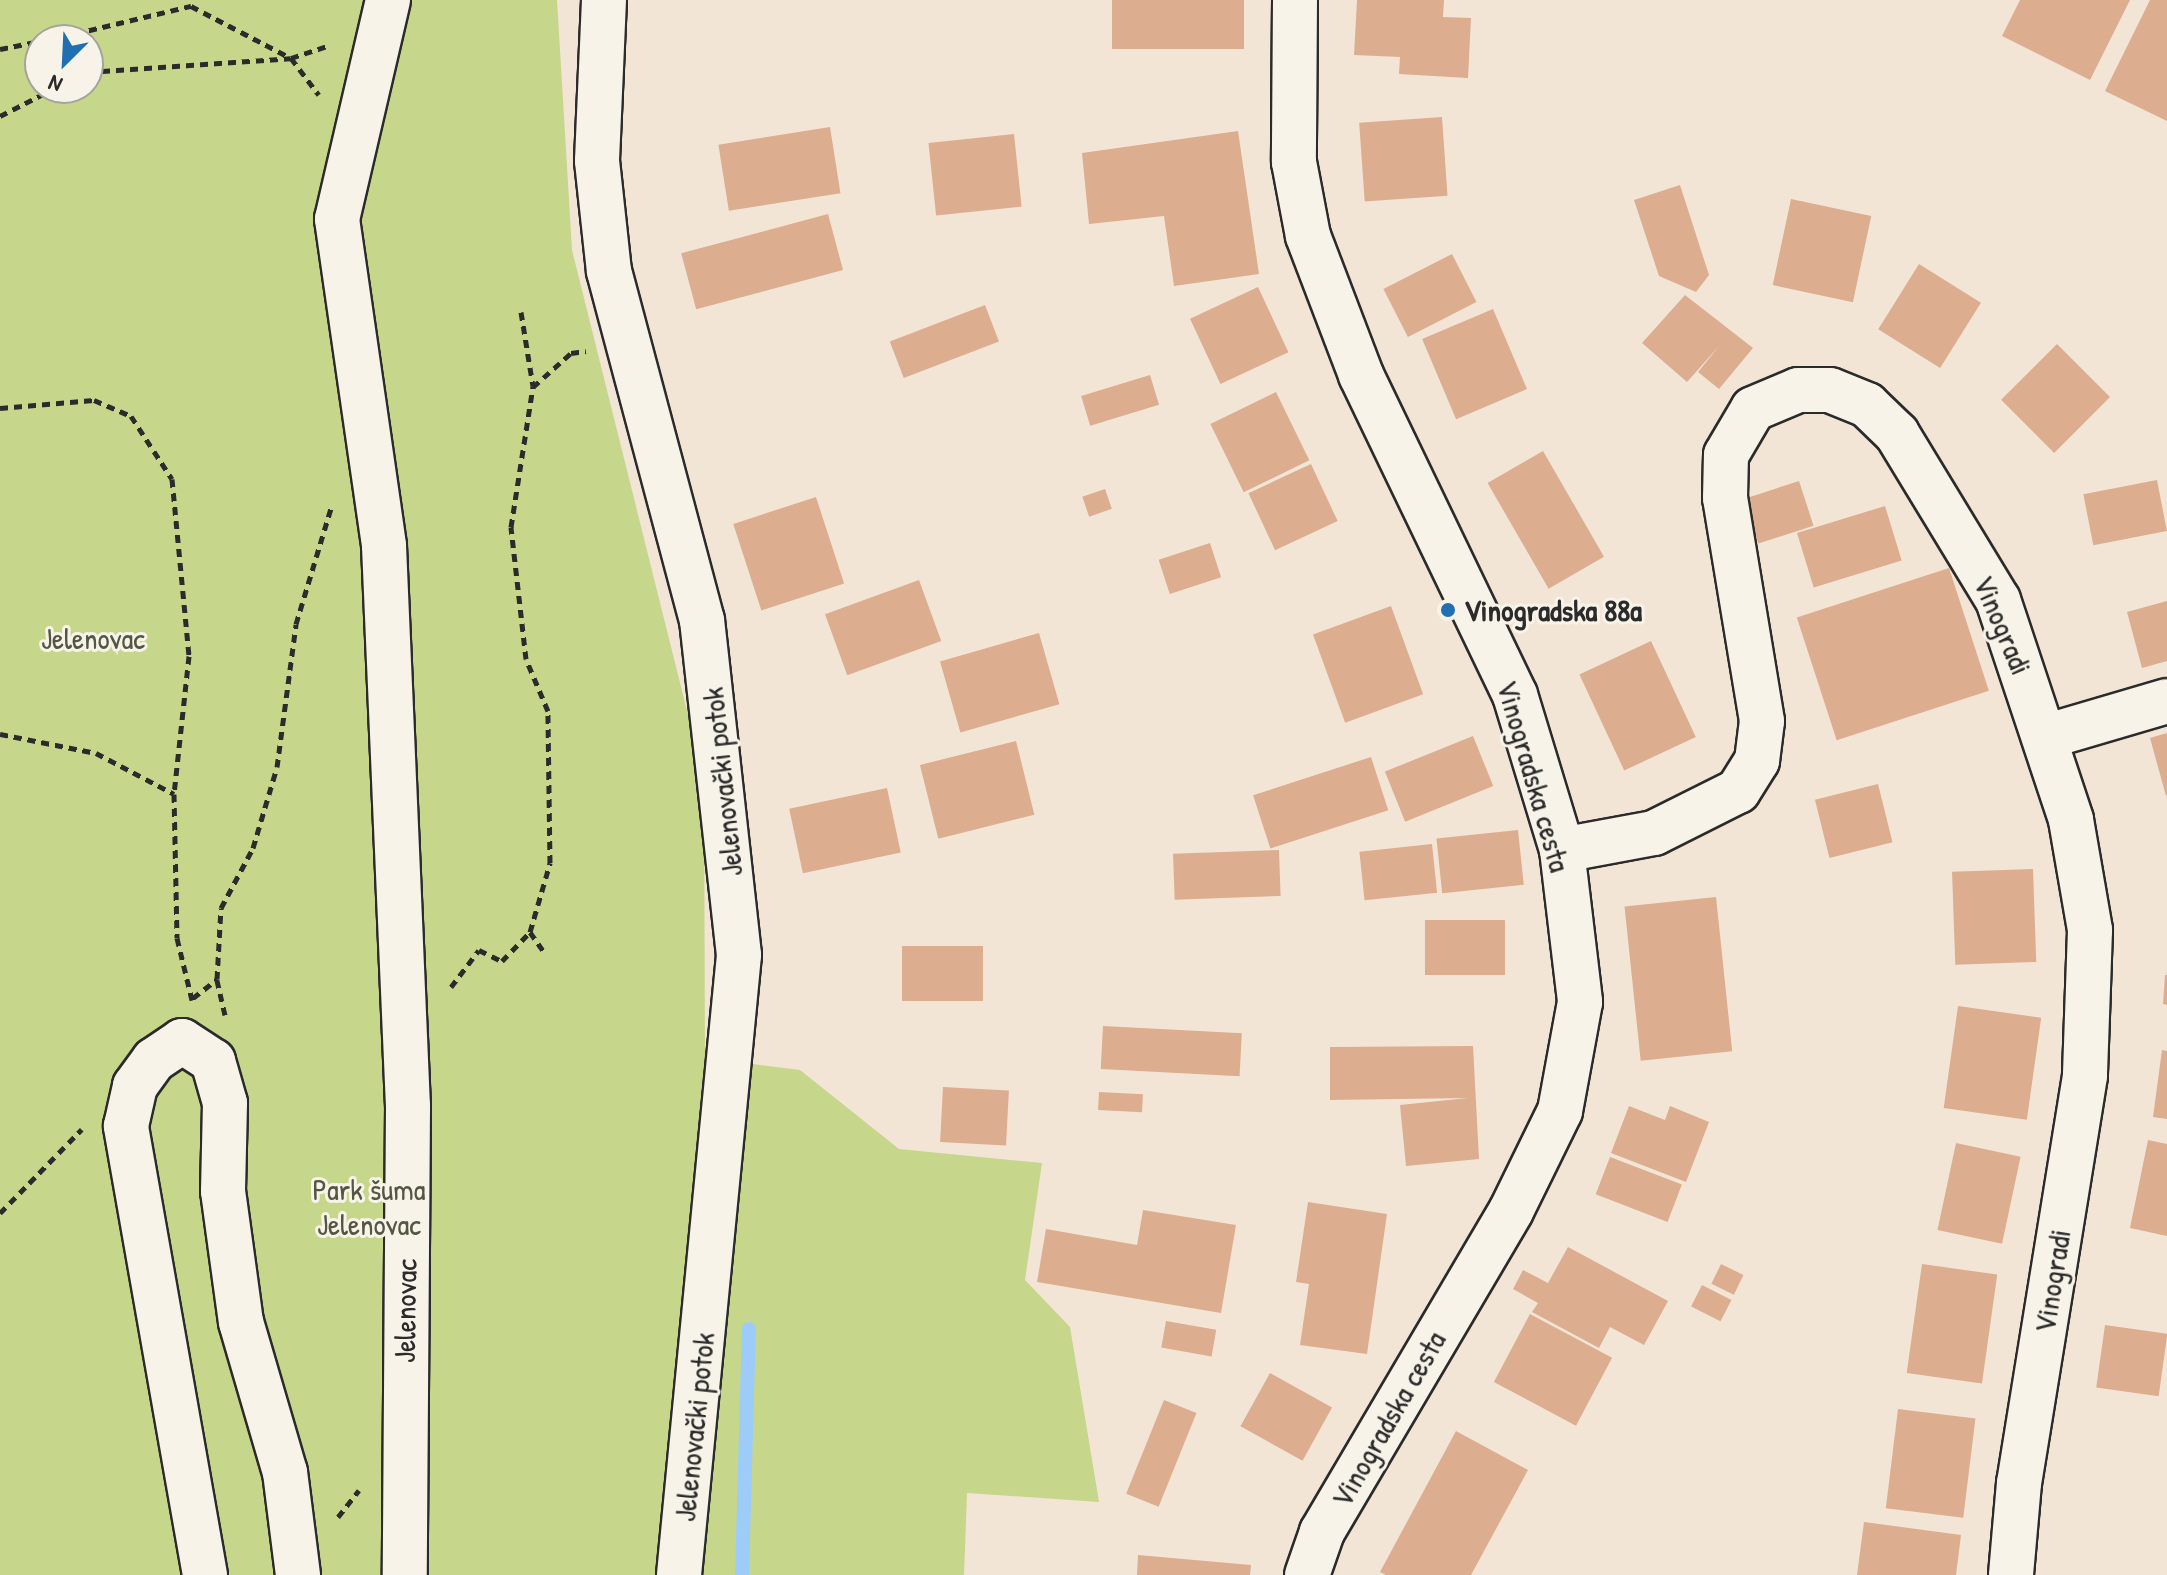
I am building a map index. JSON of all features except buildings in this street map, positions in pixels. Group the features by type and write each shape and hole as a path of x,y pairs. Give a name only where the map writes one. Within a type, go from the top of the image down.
{"street":[{"name":"Jelenovački potok","path":"604,0 597,161 609,271 702,620 739,955 679,1575"},
{"name":"Vinogradska cesta","path":"1295,0 1294,162 1308,236 1361,375 1515,695 1562,850 1580,1002 1560,1111 1511,1211 1322,1532 1307,1575"},
{"name":"Jelenovac","path":"386,13 337,219 384,562 408,1106 405,1575"},
{"name":"Vinogradi","path":"1562,850 1654,833 1705,814 1738,791 1757,761 1762,721 1725,498 1726,455 1753,409 1798,390 1830,390 1867,405 1897,434 1998,600 2071,820 2090,930 2085,1076 2019,1483 2011,1575"},
{"path":"2045,737 2167,701"},
{"path":"205,1575 126,1126 135,1086 154,1060 182,1041 213,1061 225,1103 223,1191 241,1322 285,1472 298,1575"}],"path":[{"path":"104,27 191,6 291,58"},
{"path":"104,71 291,58 386,13"},
{"path":"0,49 24,44"},
{"path":"0,116 24,104"},
{"path":"448,995 479,950 502,961 530,932 550,863 548,711 526,659 511,527 533,387 521,312"},
{"path":"533,387 571,353 630,345"},
{"path":"0,408 94,400 131,416 172,479 189,656 174,794 177,938 193,998 182,1041"},
{"path":"221,908 253,848 277,767 296,624 335,501"},
{"path":"0,734 96,753 174,794"},
{"path":"530,932 544,952"},
{"path":"193,998 217,979"},
{"path":"0,1213 86,1125"}],"green space":[{"name":"Park šuma Jelenovac","path":"0,0 557,0 572,250 704,779 705,1058 800,1070 899,1149 1042,1163 1025,1280 1070,1327 1099,1502 967,1493 964,1575 0,1575"}],"waterway":[{"name":"Jelenovački potok","path":"742,1575 749,1329"}],"place":[{"name":"Vinogradska 88a","path":"1448,610"}]}
